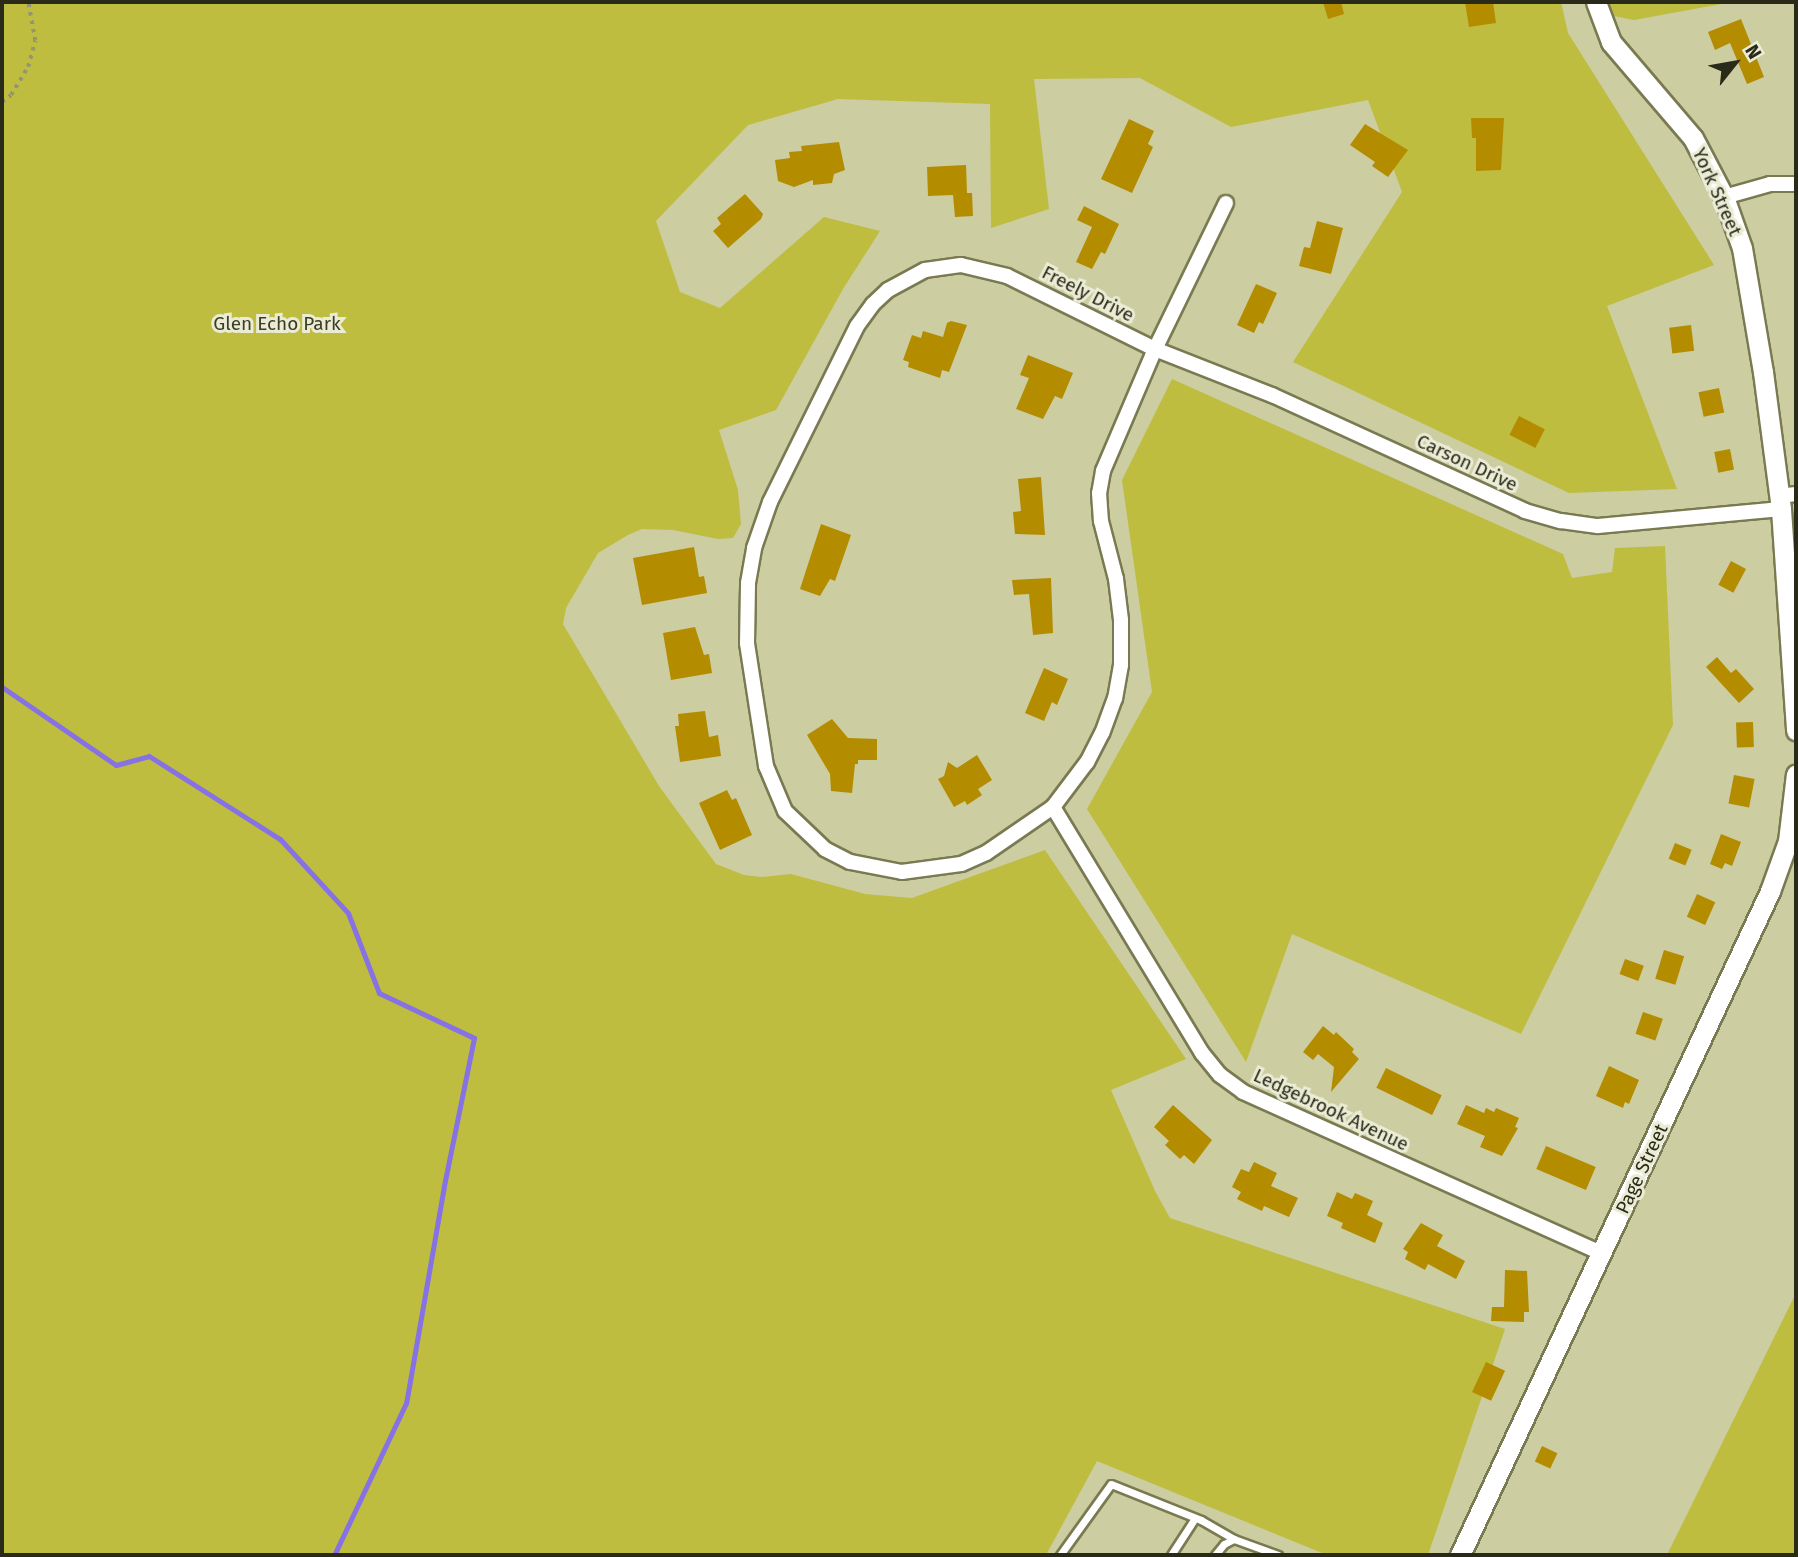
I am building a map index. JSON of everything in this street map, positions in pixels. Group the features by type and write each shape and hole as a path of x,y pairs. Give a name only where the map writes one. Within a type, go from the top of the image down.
{"street":[{"name":"York Street","path":"1596,2 1611,42 1693,138 1724,197 1742,248 1785,500"},
{"path":"1724,197 1770,184 1796,184"},
{"path":"1155,349 1226,203"},
{"name":"Freely Drive","path":"943,266 984,268 1032,287 1155,349 1111,448 1099,493 1101,521 1116,579 1121,620 1121,665 1115,698 1102,733 1087,762 1053,807 986,853 961,864 902,872 850,862 825,849 804,832 785,811 774,789 761,742 746,613 754,548 770,502 857,326 873,304 905,278 943,266"},
{"name":"Carson Drive","path":"1155,349 1272,395 1525,511 1561,521 1598,526 1785,500"},
{"path":"1785,500 1796,730"},
{"name":"Page Street","path":"1460,1555 1776,877 1788,841 1796,775"},
{"name":"Ledgebrook Avenue","path":"1053,807 1190,1033 1220,1075 1242,1092 1602,1254"}],"lane":[{"path":"1060,1555 1111,1484 1195,1518 1234,1539 1278,1555"},
{"path":"1171,1555 1195,1518"},
{"path":"1215,1555 1224,1544 1234,1539"}],"path":[{"path":"2,102 11,95 27,67 35,41 28,2"}],"green space":[{"name":"Glen Echo Park","path":"2,2 1561,2 1568,33 1714,265 1607,306 1677,489 1569,493 1293,362 1402,192 1368,100 1231,127 1140,78 1034,79 1049,209 991,228 990,104 838,99 748,125 656,221 680,292 720,308 824,217 880,231 843,289 776,410 719,430 738,490 741,524 733,538 718,539 673,530 642,529 628,535 598,553 566,608 563,624 659,786 716,864 744,875 761,877 791,874 865,894 912,898 1045,850 1186,1059 1111,1090 1155,1191 1170,1218 1505,1329 1428,1555 1327,1555 1097,1461 1046,1555 2,1555"},
{"path":"1596,2 1732,2 1634,20 1599,13"},
{"path":"1172,379 1563,554 1572,578 1612,572 1615,548 1665,546 1673,725 1521,1034 1292,934 1246,1062 1087,809 1152,692 1122,480"},
{"path":"1796,1293 1796,1555 1667,1555"}],"building":[{"path":"1323,2 1341,2 1344,14 1328,19"},
{"path":"1465,2 1493,2 1496,23 1469,27"},
{"path":"1741,19 1764,77 1747,84 1730,43 1715,50 1708,32"},
{"path":"1471,118 1504,118 1501,170 1476,171 1476,138 1472,138"},
{"path":"1129,119 1154,131 1148,144 1153,147 1132,193 1101,179"},
{"path":"1365,124 1408,150 1388,177 1372,166 1375,162 1350,145"},
{"path":"839,142 845,170 834,174 832,183 813,185 813,180 794,187 778,181 775,160 790,158 789,152 802,151 801,146"},
{"path":"966,165 967,193 972,193 973,216 955,217 953,195 928,196 927,167"},
{"path":"745,194 763,214 761,219 728,248 713,231 721,224 717,218"},
{"path":"1084,206 1119,224 1105,254 1101,252 1092,269 1076,262 1092,227 1077,220"},
{"path":"1317,221 1343,228 1331,274 1299,266 1304,247 1310,248"},
{"path":"1256,284 1277,293 1263,324 1259,322 1254,333 1237,325"},
{"path":"951,321 967,325 949,372 942,370 940,378 908,367 909,362 903,360 912,335 921,338 923,331 943,337 947,323"},
{"path":"1691,325 1694,351 1672,353 1669,328"},
{"path":"1028,355 1073,373 1062,399 1055,396 1043,419 1016,409 1029,378 1020,375"},
{"path":"1719,388 1724,412 1704,417 1698,392"},
{"path":"1519,416 1545,429 1535,448 1509,435"},
{"path":"1730,449 1734,470 1718,473 1714,452"},
{"path":"1041,477 1045,535 1015,534 1013,512 1021,511 1018,479"},
{"path":"821,524 851,535 835,581 830,579 820,596 800,589"},
{"path":"694,547 699,577 704,576 707,593 642,605 633,558"},
{"path":"1731,561 1746,569 1733,593 1718,585"},
{"path":"1051,578 1053,633 1033,635 1029,594 1014,595 1012,580"},
{"path":"695,627 704,655 709,654 712,673 671,680 663,633"},
{"path":"1717,657 1731,673 1736,669 1754,689 1739,703 1706,667"},
{"path":"1044,668 1068,679 1057,705 1052,702 1044,721 1025,713"},
{"path":"705,711 709,737 718,735 721,756 680,762 675,726 679,726 678,714"},
{"path":"832,719 848,738 877,739 877,760 858,760 858,764 855,764 852,793 831,791 830,774 807,735"},
{"path":"1753,722 1754,747 1737,748 1736,723"},
{"path":"977,755 992,780 978,789 982,795 967,805 965,801 954,807 938,779 944,776 948,762 957,768"},
{"path":"1734,775 1755,779 1749,807 1728,803"},
{"path":"727,790 732,800 736,798 752,835 720,850 699,803"},
{"path":"1721,834 1741,842 1732,866 1725,863 1722,869 1710,864"},
{"path":"1675,843 1692,850 1685,866 1669,859"},
{"path":"1697,894 1715,902 1705,925 1687,917"},
{"path":"1664,950 1684,956 1675,985 1655,979"},
{"path":"1625,959 1644,966 1638,981 1620,974"},
{"path":"1643,1012 1663,1019 1655,1041 1636,1034"},
{"path":"1323,1026 1334,1035 1336,1032 1354,1049 1352,1052 1359,1059 1331,1092 1334,1067 1318,1054 1313,1060 1303,1052"},
{"path":"1609,1066 1639,1080 1629,1104 1625,1102 1623,1108 1596,1096"},
{"path":"1386,1068 1442,1095 1432,1115 1376,1088"},
{"path":"1173,1105 1212,1140 1194,1164 1184,1155 1180,1159 1165,1145 1169,1141 1154,1127"},
{"path":"1466,1105 1484,1113 1486,1108 1494,1112 1496,1108 1519,1118 1515,1127 1518,1128 1502,1156 1480,1147 1485,1136 1457,1124"},
{"path":"1546,1146 1596,1167 1586,1190 1536,1169"},
{"path":"1254,1162 1277,1173 1271,1186 1298,1198 1289,1217 1264,1206 1262,1211 1237,1199 1241,1192 1232,1187 1241,1169 1249,1172"},
{"path":"1337,1192 1352,1199 1355,1193 1373,1201 1367,1215 1383,1223 1375,1243 1341,1228 1343,1223 1327,1216"},
{"path":"1421,1223 1443,1235 1437,1246 1465,1261 1456,1279 1428,1264 1425,1270 1405,1259 1408,1252 1403,1249"},
{"path":"1505,1270 1527,1271 1529,1312 1524,1312 1524,1322 1491,1321 1492,1307 1504,1307"},
{"path":"1486,1362 1505,1371 1491,1401 1472,1392"},
{"path":"1542,1446 1557,1453 1550,1469 1535,1461"}],"waterway":[{"path":"2,687 116,765 149,756 280,839 348,913 379,993 474,1038 444,1186 406,1403 334,1555"}]}
